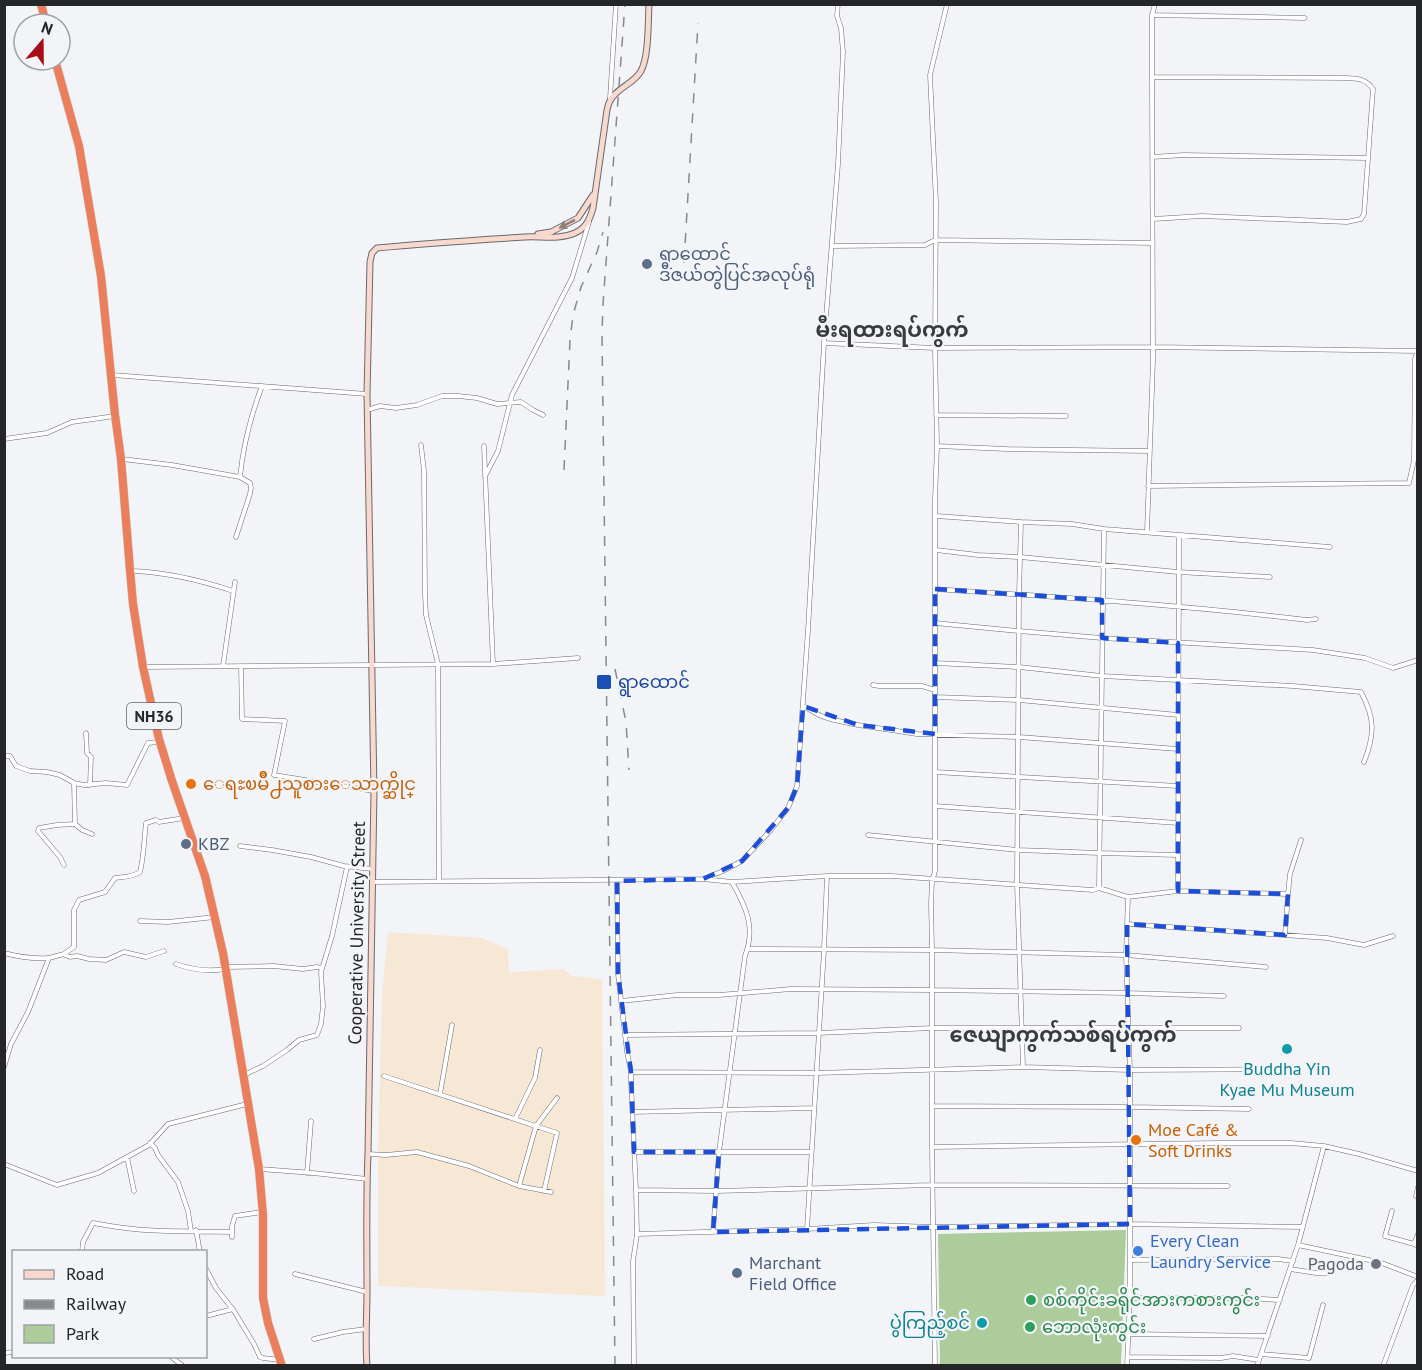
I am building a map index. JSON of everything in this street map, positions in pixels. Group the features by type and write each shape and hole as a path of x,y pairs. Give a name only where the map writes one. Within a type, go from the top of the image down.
{"highway":[{"name":"NH36","path":"58,72 79,146 101,276 121,459 129,570 143,667 160,742 205,876 216,917 259,1169 263,1212 263,1298 268,1323 281,1363"}],"street":[{"path":"485,476 498,451 512,395 572,278 590,220 610,98 616,4"},
{"path":"610,98 641,72 646,54 649,4"},
{"path":"703,879 742,861 788,808 797,786 824,343 838,164 843,52 841,28 837,16 838,4"},
{"path":"935,1365 931,903 935,871 937,446 936,202 930,75 947,4"},
{"path":"1147,532 1153,347 1152,15 1155,4"},
{"path":"1152,15 1305,18"},
{"path":"1152,77 1346,78 1368,82 1373,89 1364,214 1361,219 1347,222 1202,216 1153,219"},
{"path":"1152,157 1184,155 1368,158"},
{"path":"528,237 551,232 578,218 594,193"},
{"path":"528,237 571,235 585,227 590,220"},
{"name":"Cooperative University Street","path":"367,1365 366,1211 374,869 367,410 370,262 372,253 377,248 528,237"},
{"path":"832,246 925,245 935,240 1153,243"},
{"path":"824,343 935,348 1153,347 1417,351 1414,460 1408,483 1148,486"},
{"path":"111,375 367,394"},
{"path":"240,477 242,456 262,386"},
{"path":"367,410 380,406 396,408 417,405 442,396 467,396 497,404 521,402 543,415"},
{"path":"936,415 1066,416"},
{"path":"4,438 46,433 72,422 115,416"},
{"path":"421,445 424,471 426,615 438,664 439,881"},
{"path":"484,446 493,664"},
{"path":"937,446 1149,451"},
{"path":"121,459 240,477 250,483 251,488 236,537"},
{"path":"936,516 1072,524 1104,529 1330,547"},
{"path":"1021,522 1017,884 1023,1067"},
{"path":"1099,888 1104,529"},
{"path":"1178,891 1179,535"},
{"path":"936,550 1103,566 1270,577"},
{"path":"129,570 177,576 233,591"},
{"path":"223,666 235,582"},
{"path":"935,589 1102,600 1316,619"},
{"path":"935,623 1102,638 1313,650 1365,658 1393,668 1418,660"},
{"path":"143,667 493,664 578,658"},
{"path":"935,663 1361,692 1369,707 1372,721 1370,747 1364,762"},
{"path":"241,666 242,719 285,721 274,774 374,791"},
{"path":"873,685 922,686 935,690"},
{"path":"935,697 1019,700 1178,716"},
{"path":"803,706 821,716 858,725 917,734 1018,737 1178,749"},
{"path":"86,733 87,753 91,757 90,784"},
{"path":"4,756 10,756 16,766 30,771 60,775 74,783 127,785 148,743 160,742"},
{"path":"935,772 1178,786"},
{"path":"74,783 75,824"},
{"path":"935,806 1178,824"},
{"path":"4,953 22,958 49,958 64,954 74,947 74,910 79,900 105,892 115,878 136,875 140,872 146,823 184,818"},
{"path":"64,865 38,831 39,828 75,824 92,834"},
{"path":"867,835 1018,850 1178,855"},
{"path":"1285,935 1290,874 1301,840"},
{"path":"240,846 311,857 347,867 374,869"},
{"path":"244,1075 263,1066 299,1040 317,1035 323,1006 321,972 332,936 347,867"},
{"path":"373,882 703,879 732,882 827,876 892,876 1093,890 1099,888 1128,897 1178,891 1288,894"},
{"path":"807,1229 827,876"},
{"path":"617,881 618,974 631,1072 636,1190 637,1234 633,1261 634,1365"},
{"path":"712,1232 724,1110 744,956 751,930 742,900 732,882"},
{"path":"1127,1365 1130,1298 1130,1070 1126,955 1128,897"},
{"path":"140,921 168,922 216,917"},
{"path":"1127,924 1327,938 1364,945 1393,936"},
{"path":"747,950 932,950 1126,955 1266,967"},
{"path":"64,954 70,957 106,960 124,952 146,957 164,951"},
{"path":"4,1067 11,1044 28,1012 49,958"},
{"path":"176,964 200,971 274,966 322,968"},
{"path":"621,1000 791,990 1020,991 1224,996"},
{"path":"440,1094 452,1025"},
{"path":"625,1035 818,1033 932,1028 1239,1028"},
{"path":"515,1119 535,1078 540,1050"},
{"path":"631,1072 816,1073 1023,1067 1130,1070 1293,1069"},
{"path":"384,1076 557,1133 544,1191"},
{"path":"519,1186 536,1126 557,1098"},
{"path":"4,1164 57,1185 98,1173 150,1143 168,1124 248,1104"},
{"path":"932,1106 1249,1109"},
{"path":"632,1112 814,1108"},
{"path":"308,1173 311,1121"},
{"path":"150,1143 178,1182 200,1250"},
{"path":"932,1147 1270,1143 1324,1146 1418,1171"},
{"path":"1128,1357 1221,1358 1228,1356 1258,1363 1298,1245 1324,1146"},
{"path":"368,1154 417,1152 468,1166 519,1186 551,1192"},
{"path":"634,1152 811,1152"},
{"path":"127,1157 134,1191"},
{"path":"259,1169 367,1179"},
{"path":"636,1190 716,1191 932,1185 1228,1186"},
{"path":"1418,1186 1415,1193 1418,1197"},
{"path":"1392,1211 1385,1236 1416,1245 1418,1234"},
{"path":"82,1250 82,1242 93,1223 148,1231 193,1231 232,1235 235,1216 263,1212"},
{"path":"637,1234 874,1225 933,1227 1130,1224 1303,1227"},
{"path":"1298,1245 1369,1260"},
{"path":"1130,1260 1278,1259 1293,1261"},
{"path":"1382,1263 1418,1279 1413,1285 1383,1365"},
{"path":"1290,1269 1316,1274 1329,1273 1332,1269"},
{"path":"207,1271 216,1288 233,1309 260,1357 281,1363"},
{"path":"295,1274 367,1292"},
{"path":"1130,1298 1280,1300"},
{"path":"1307,1365 1323,1305"},
{"path":"207,1316 233,1309"},
{"path":"314,1339 366,1329"},
{"path":"1129,1334 1268,1336"},
{"path":"1261,1354 1309,1358"}],"highlighted area":[{"path":"935,589 1102,600 1102,638 1178,643 1178,891 1288,894 1285,935 1127,924 1130,1224 713,1232 719,1152 634,1152 631,1072 618,974 617,881 703,879 742,861 788,808 797,786 803,706 858,725 935,734"}],"shaded area":[{"path":"388,932 483,938 508,949 509,972 564,969 571,976 602,979 605,1296 378,1286 378,1149 382,996"}],"green space":[{"name":"စစ်ကိုင်းခရိုင်အားကစားကွင်း","path":"1126,1230 1121,1365 940,1365 938,1234"}],"railway":[{"path":"615,1366 602,334 625,4"},
{"path":"684,263 698,23"},
{"path":"564,470 573,315 581,287 597,252 603,232"},
{"path":"615,669 626,722 629,770"}],"place":[{"name":"ရွာထောင် ဒီဇယ်တွဲပြင်အလုပ်ရုံ","path":"647,264"},
{"name":"ရွာထောင်","path":"604,682"},
{"name":"ေရႊၿမိဳ႕သူစားေသာက္ဆိုင္","path":"191,784"},
{"name":"KBZ","path":"186,844"},
{"name":"Buddha Yin Kyae Mu Museum","path":"1287,1049"},
{"name":"Moe Café & Soft Drinks","path":"1136,1140"},
{"name":"Every Clean Laundry Service","path":"1138,1251"},
{"name":"Pagoda","path":"1376,1264"},
{"name":"Marchant Field Office","path":"737,1273"},
{"name":"စစ်ကိုင်းခရိုင်အားကစားကွင်း","path":"1031,1300"},
{"name":"ပွဲကြည့်စင်","path":"982,1323"},
{"name":"ဘောလုံးကွင်း","path":"1030,1327"}],"district":[{"name":"မီးရထားရပ်ကွက်","path":"892,330"},
{"name":"ဇေယျာကွက်သစ်ရပ်ကွက်","path":"1063,1035"}]}
